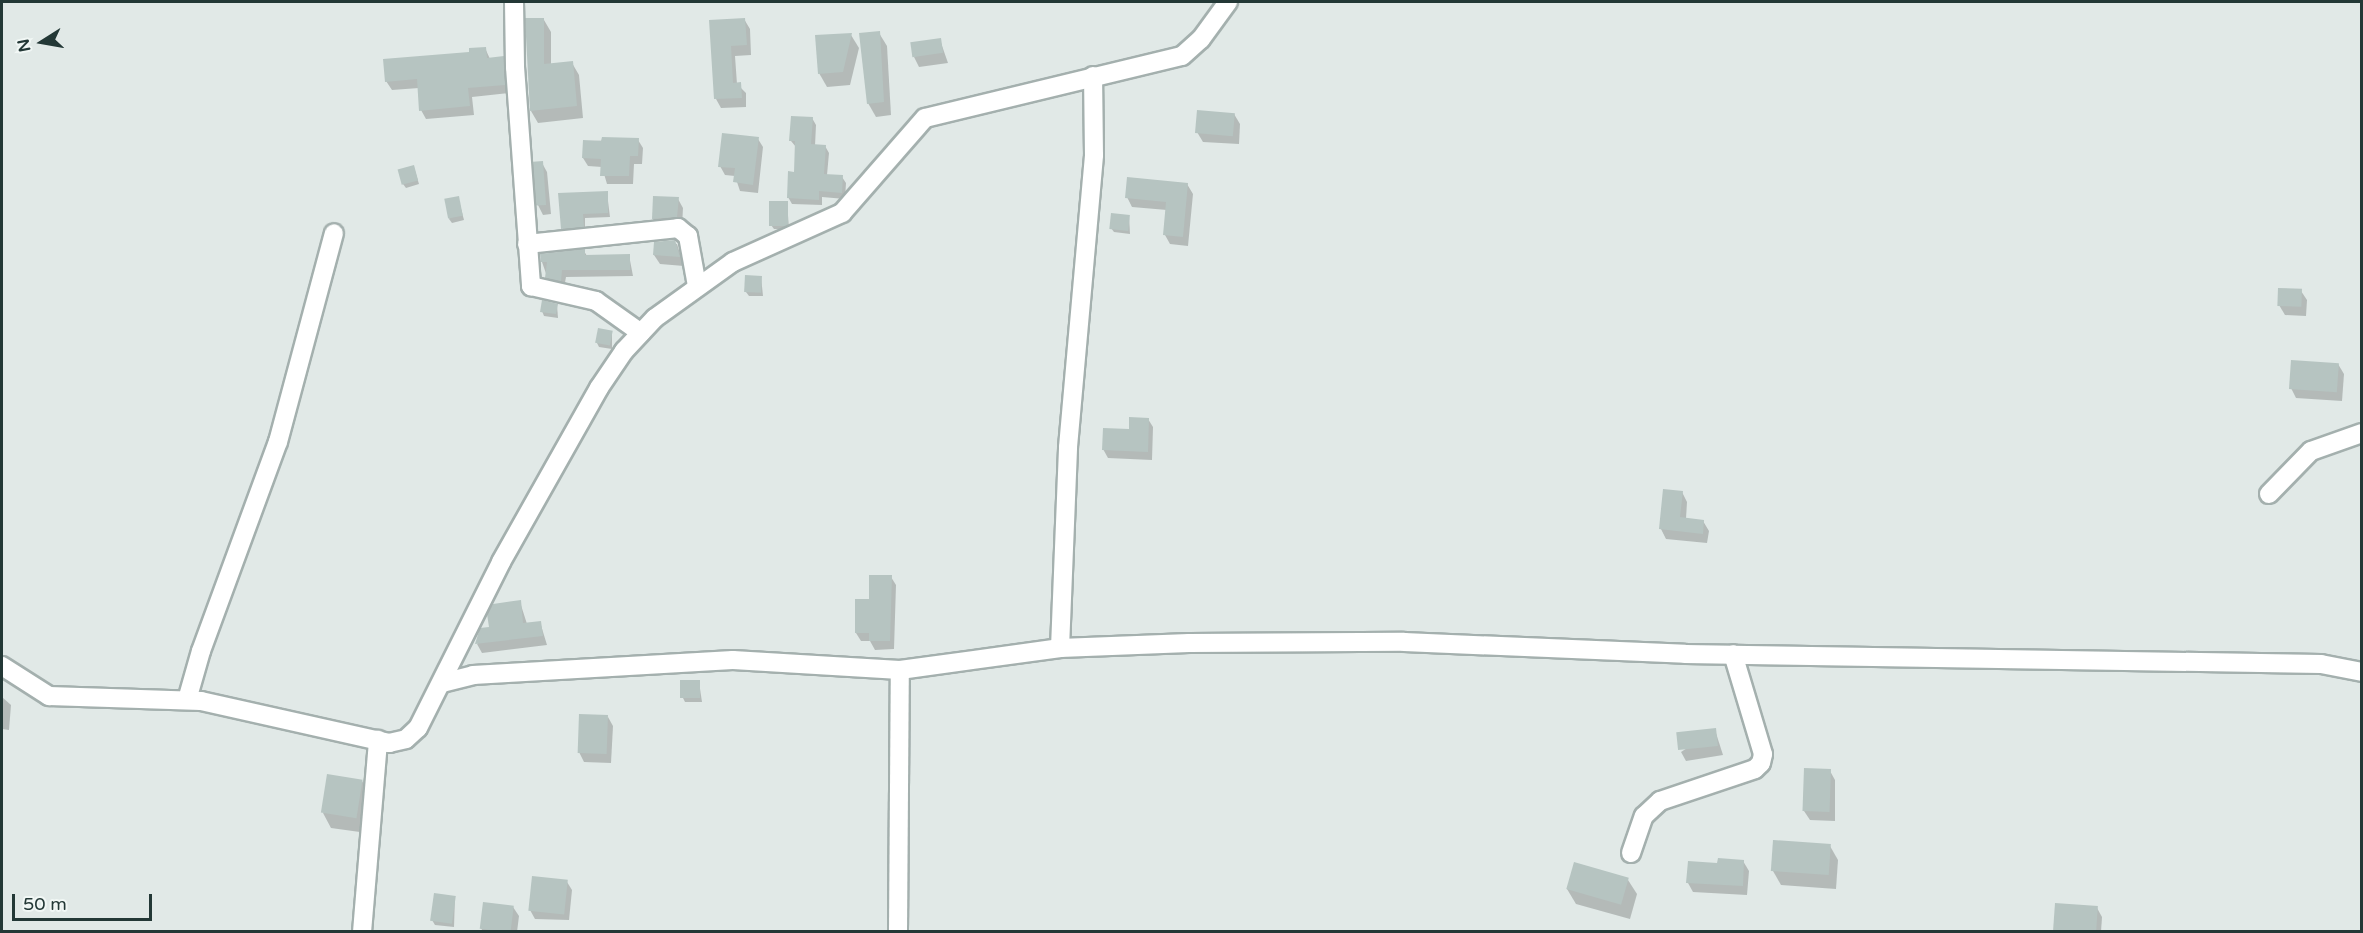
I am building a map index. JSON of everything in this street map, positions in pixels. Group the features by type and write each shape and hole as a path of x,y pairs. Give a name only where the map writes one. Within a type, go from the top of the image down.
{"street":[{"path":"514,2 515,67 531,286 596,301 641,333"},
{"path":"2,666 49,696 187,700 236,707 378,740 397,742 412,734 442,683 484,595 551,470 609,371 641,333 697,286 733,262 842,213 925,118 1182,56 1201,39 1227,2"},
{"path":"1060,648 1068,447 1094,155 1093,76"},
{"path":"527,244 678,228 688,236 697,286"},
{"path":"187,700 201,651 278,442 334,233"},
{"path":"2269,494 2311,451 2361,433"},
{"path":"442,683 473,675 734,660 900,670 1060,648 1388,642 1741,653 2321,664 2361,672"},
{"path":"1630,854 1644,816 1660,801 1755,769 1761,763 1763,754 1741,653"},
{"path":"898,932 900,670"},
{"path":"362,932 378,740"}],"building":[{"path":"525,18 544,18 544,64 573,61 577,106 530,111"},
{"path":"745,18 747,45 731,46 733,83 741,82 742,98 714,99 709,20"},
{"path":"880,31 884,102 867,104 859,33"},
{"path":"852,33 843,72 818,74 815,35"},
{"path":"941,38 943,53 912,57 910,42"},
{"path":"486,47 487,58 504,56 505,85 468,88 470,106 419,111 417,79 385,82 383,59 469,52 469,48"},
{"path":"1197,110 1235,113 1233,136 1195,133"},
{"path":"791,116 813,117 811,144 826,145 824,174 843,175 842,193 819,191 819,200 787,198 788,171 794,172 795,141 789,141"},
{"path":"722,133 759,137 753,185 733,182 735,168 718,167"},
{"path":"602,137 639,138 638,156 630,156 629,176 600,176 601,159 582,158 583,140 601,141"},
{"path":"543,161 546,205 536,206 533,162"},
{"path":"414,165 418,180 402,185 398,169"},
{"path":"1127,177 1188,183 1183,237 1163,235 1166,202 1125,198"},
{"path":"608,191 608,213 583,214 584,227 561,229 558,193"},
{"path":"459,196 463,216 448,218 444,199"},
{"path":"653,196 679,197 677,217 652,219"},
{"path":"769,201 788,201 788,226 769,226"},
{"path":"1111,213 1130,215 1128,231 1109,229"},
{"path":"675,240 680,257 653,255 654,242"},
{"path":"585,249 585,255 630,254 630,270 562,270 561,281 545,278 547,262 541,262 540,254"},
{"path":"745,275 762,276 761,293 744,292"},
{"path":"2278,288 2302,289 2301,307 2277,306"},
{"path":"542,300 558,304 556,314 540,312"},
{"path":"598,328 613,331 610,346 595,343"},
{"path":"2291,360 2339,363 2337,392 2289,389"},
{"path":"1129,417 1149,418 1148,452 1102,450 1103,428 1129,429"},
{"path":"1663,489 1683,491 1680,517 1704,520 1703,534 1659,529"},
{"path":"869,575 892,575 890,641 869,641 869,633 855,633 855,599 869,599"},
{"path":"521,600 523,623 541,621 543,636 475,644 480,628 489,627 487,614 493,604"},
{"path":"680,680 700,680 700,698 680,698"},
{"path":"579,714 608,715 607,754 578,753"},
{"path":"1716,728 1718,746 1678,750 1676,732"},
{"path":"1804,768 1831,769 1829,812 1802,811"},
{"path":"327,774 363,780 356,818 321,813"},
{"path":"1773,840 1831,844 1829,875 1771,871"},
{"path":"1718,858 1744,860 1743,886 1686,883 1688,861 1717,863"},
{"path":"1574,862 1629,878 1621,905 1566,889"},
{"path":"532,876 568,880 564,915 528,911"},
{"path":"434,893 456,896 452,924 430,921"},
{"path":"483,902 514,906 511,932 480,929"},
{"path":"2055,903 2098,906 2096,932 2053,932"}]}
